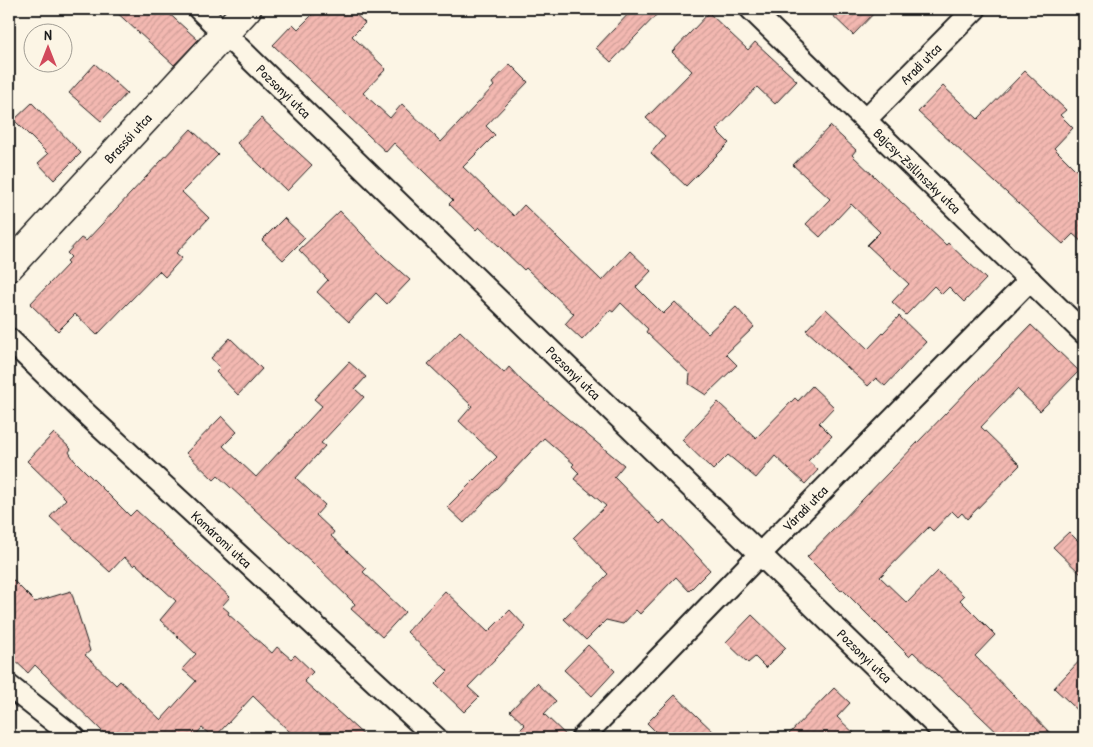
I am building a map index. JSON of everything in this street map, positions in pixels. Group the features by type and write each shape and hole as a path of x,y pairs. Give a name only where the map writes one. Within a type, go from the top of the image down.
{"street":[{"name":"Pozsonyi utca","path":"199,9 950,738"},
{"name":"Brassói utca","path":"9,267 247,9"},
{"name":"Bajcsy-Zsilinszky utca","path":"751,9 1084,333"},
{"name":"Aradi utca","path":"865,120 975,9"},
{"name":"Váradi utca","path":"582,738 1030,280"},
{"name":"Komáromi utca","path":"9,339 82,410 436,738"},
{"path":"9,686 75,738"}],"building":[{"path":"113,9 164,9 198,40 174,65"},
{"path":"318,9 350,9 365,23 352,36 386,69 363,93 390,118 402,104 441,142 494,86 492,83 510,64 528,82 486,126 495,135 463,167 514,216 524,205 602,281 630,251 651,271 636,287 663,314 675,302 708,333 736,307 754,327 726,354 737,365 706,395 689,384 690,374 646,332 648,329 621,303 613,312 610,310 582,340 565,324 574,314 526,268 524,270 479,227 476,230 449,204 453,200 394,143 386,152 273,45 293,24 298,29"},
{"path":"633,9 662,9 611,62 596,48"},
{"path":"826,9 878,9 853,35"},
{"path":"709,13 748,50 755,42 797,81 775,104 757,87 716,130 729,143 686,186 651,153 665,136 646,118 692,71 672,52"},
{"path":"95,64 127,93 101,121 69,93"},
{"path":"1025,71 1066,110 1060,115 1073,128 1054,148 1084,178 1084,244 1073,234 1063,244 918,112 943,86 978,119"},
{"path":"32,103 81,153 54,180 38,163 48,154 14,120"},
{"path":"261,118 312,165 287,191 237,143"},
{"path":"830,126 856,150 852,155 946,245 948,243 986,279 964,302 949,287 942,294 934,286 906,315 892,302 909,284 867,245 880,232 851,204 820,237 806,224 830,199 793,165"},
{"path":"191,129 218,155 182,192 209,218 176,253 182,258 165,277 159,271 97,335 75,314 58,331 30,304 68,264 66,262 71,257 67,253 81,238 86,241"},
{"path":"340,211 384,257 410,280 387,304 376,293 349,322 317,292 328,280 299,250"},
{"path":"284,218 305,238 283,260 262,240"},
{"path":"826,309 868,349 899,316 926,342 885,386 876,378 868,386 806,330"},
{"path":"1031,325 1079,371 1040,411 1017,389 981,427 1020,465 967,519 962,513 958,517 952,511 933,531 929,527 880,577 907,603 938,571 964,596 960,600 995,635 975,656 1055,738 1003,738 913,652 909,656 807,557"},
{"path":"460,331 504,373 509,367 523,382 624,465 614,477 660,524 664,520 710,570 689,591 676,577 640,614 636,610 623,624 606,620 586,640 564,619 608,574 573,538 606,506 574,479 579,473 572,466 574,464 544,438 464,523 447,507 497,457 459,421 472,406 428,364"},
{"path":"230,338 262,369 238,395 216,372 220,368 211,358"},
{"path":"349,362 366,377 355,389 364,397 321,443 325,446 296,478 325,505 316,515 334,532 331,536 366,569 363,572 405,612 382,637 351,609 355,604 312,562 218,476 214,480 186,453 222,416 237,432 223,446 256,477 322,406 314,399"},
{"path":"812,386 834,407 819,423 832,436 808,461 818,470 805,484 775,456 756,478 728,455 713,470 682,440 718,402 756,438 795,398 798,401"},
{"path":"54,433 71,449 69,452 74,460 130,516 136,510 230,597 222,606 229,612 228,614 272,653 277,647 291,659 295,655 313,672 304,681 367,738 296,738 253,696 214,738 202,728 193,738 109,738 35,665 28,673 9,655 9,576 35,602 71,591 90,651 85,655 116,685 120,681 161,720 196,681 182,669 196,654 160,620 176,601 136,564 134,566 124,557 110,572 50,517 66,499 27,461"},
{"path":"1069,532 1084,547 1084,577 1053,547"},
{"path":"445,591 488,632 510,610 526,627 468,687 479,697 464,712 435,684 448,671 407,632"},
{"path":"752,615 786,648 766,668 755,657 748,663 726,642"},
{"path":"588,645 615,671 592,696 564,670"},
{"path":"1084,656 1084,716 1054,688"},
{"path":"537,683 556,701 544,714 569,738 512,738 525,725 510,711"},
{"path":"834,688 850,703 837,717 859,738 785,738"},
{"path":"675,695 720,738 662,738 647,723"}]}
